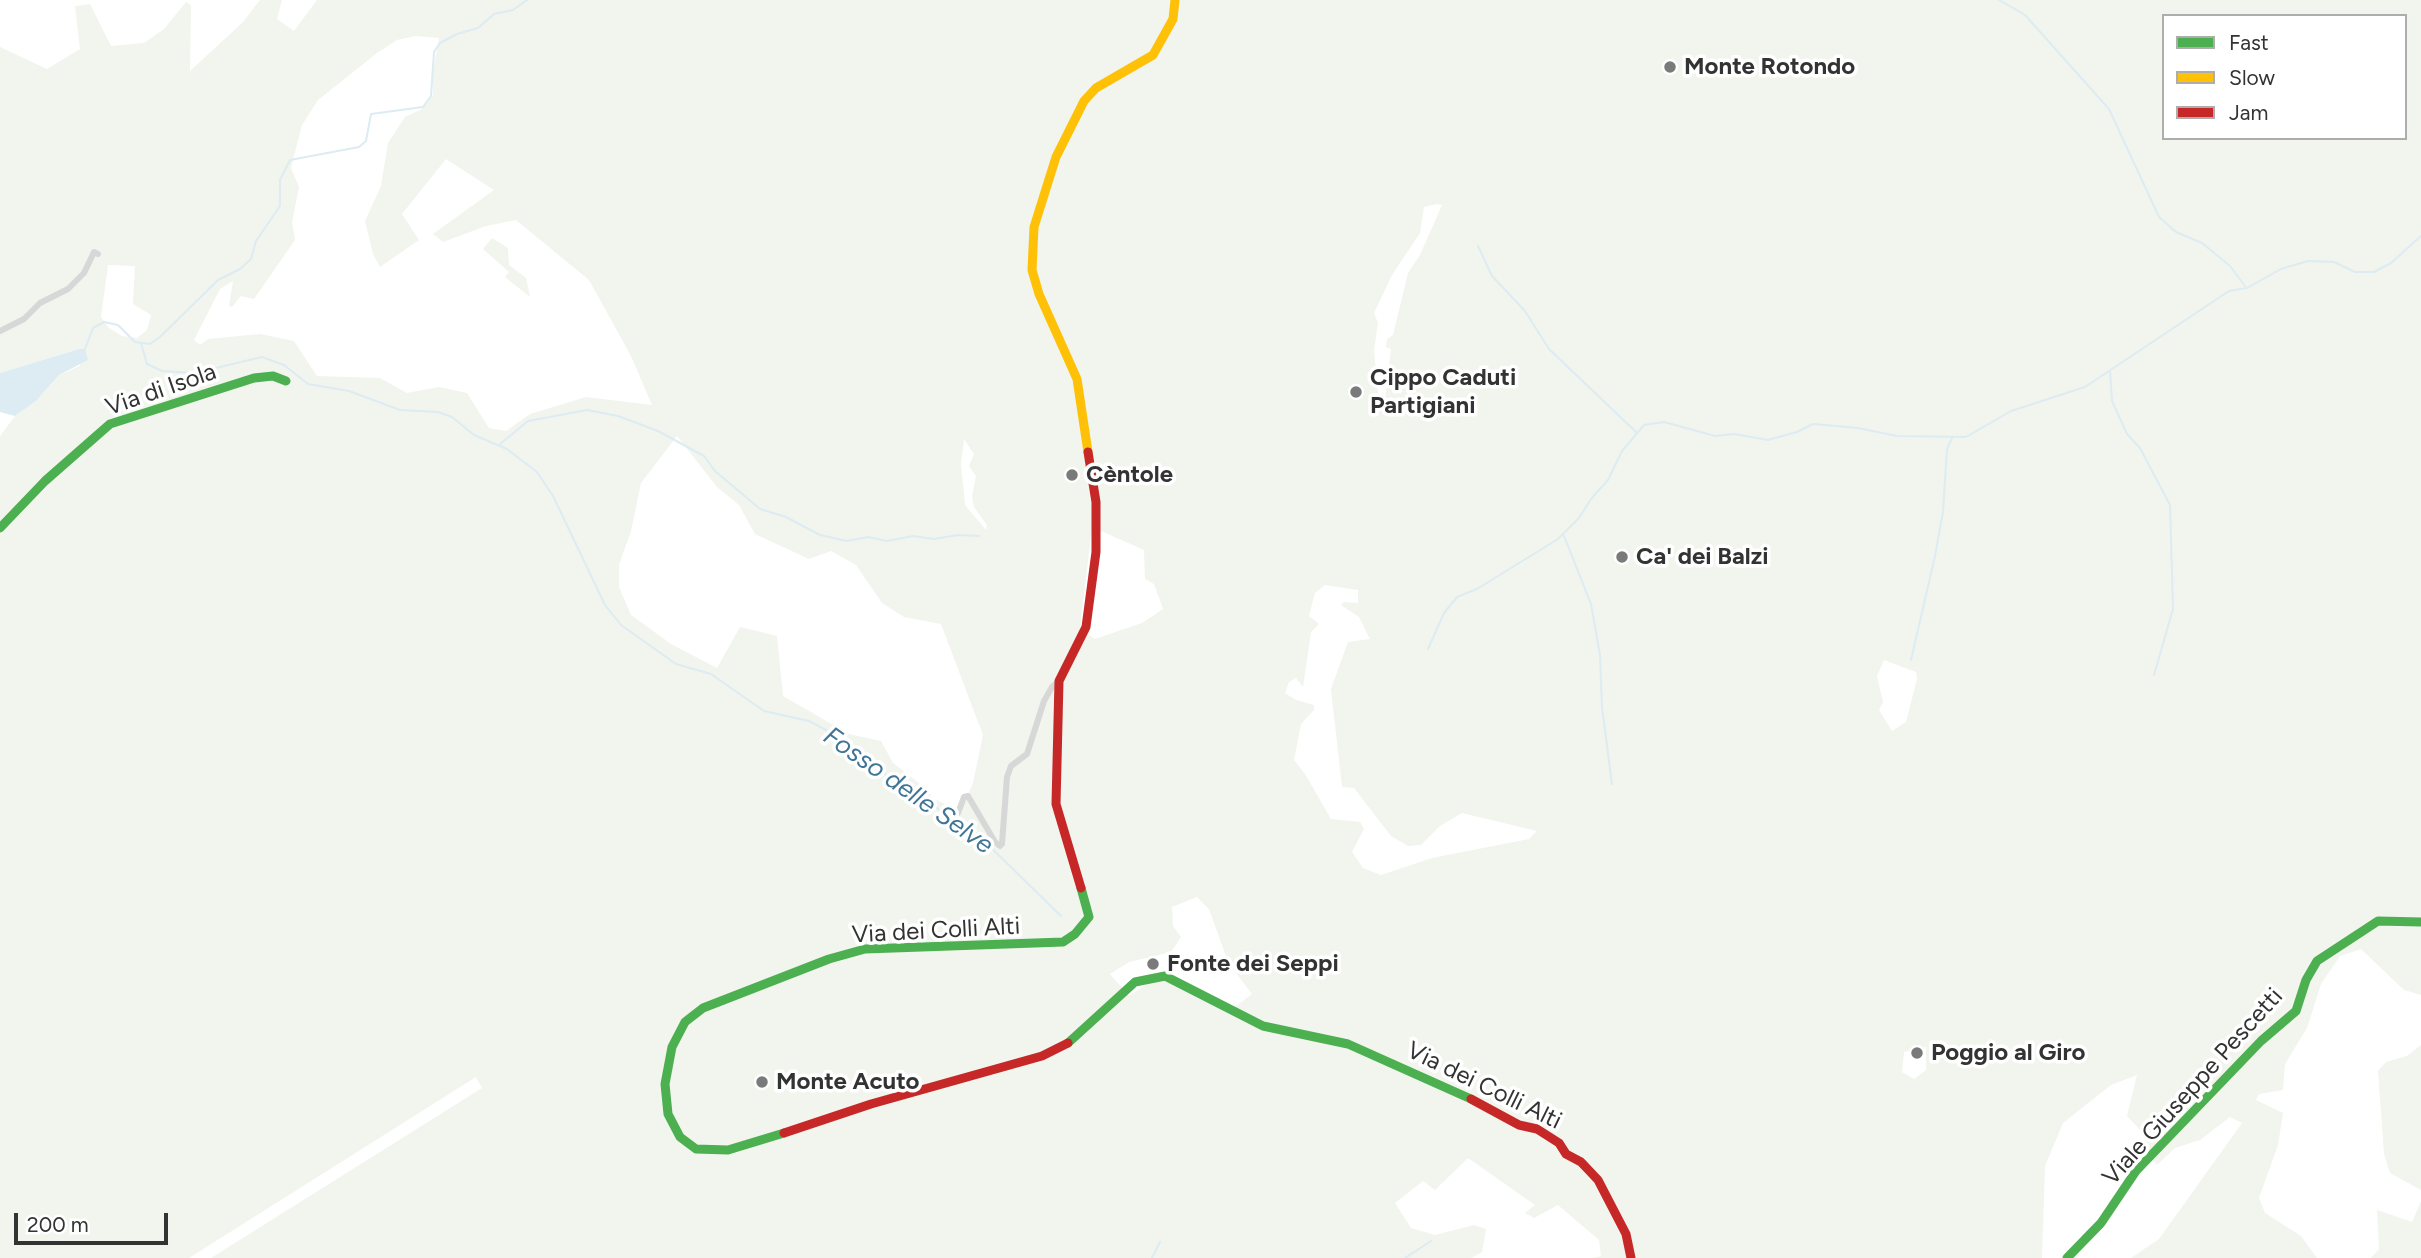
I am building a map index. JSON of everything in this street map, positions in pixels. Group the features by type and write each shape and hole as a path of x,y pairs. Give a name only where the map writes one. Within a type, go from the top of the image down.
{"street":[{"name":"Via dei Colli Alti","path":"1175,0 1173,19 1153,55 1110,79 1084,101 1056,157 1034,228 1032,270 1039,295 1077,379 1096,502 1096,552 1086,627 1059,681 1056,804 1066,849 1088,906 1089,917 1084,926 1063,942 865,949 812,965 703,1008 680,1030 672,1047 665,1084 668,1114 686,1145 709,1151 728,1150 872,1104 1042,1056 1073,1040 1135,982 1165,976 1263,1026 1332,1038 1440,1083 1519,1125 1537,1129 1559,1143 1566,1154 1581,1162 1598,1180 1626,1234 1631,1258"},
{"path":"0,331 24,319 40,303 68,289 84,273 94,252 98,254"},
{"name":"Via di Isola","path":"0,528 45,481 110,424 254,377 273,376 286,381"},
{"path":"958,813 964,797 968,796 995,842 1000,846 1002,844 1007,777 1011,766 1027,754 1037,731 1044,701 1059,681"},
{"name":"Viale Giuseppe Pescetti","path":"2067,1258 2101,1223 2136,1171 2260,1041 2296,1010 2306,980 2317,961 2378,921 2421,922"}],"shaded area":[{"path":"260,0 282,0 277,19 294,31 317,0 2421,0 2421,995 2404,990 2361,949 2340,956 2321,984 2307,1028 2285,1064 2283,1090 2259,1094 2256,1100 2283,1113 2278,1145 2259,1198 2265,1213 2301,1236 2317,1258 2131,1258 2159,1239 2242,1123 2230,1117 2200,1140 2175,1148 2157,1165 2142,1149 2146,1136 2127,1116 2137,1075 2111,1085 2063,1123 2045,1166 2042,1258 1593,1258 1601,1256 1599,1240 1558,1205 1534,1218 1525,1213 1535,1205 1468,1158 1435,1190 1423,1181 1395,1203 1411,1228 1435,1235 1474,1225 1486,1229 1482,1252 1471,1258 211,1258 482,1088 476,1077 189,1258 0,1258 0,436 15,416 36,401 59,375 80,366 79,349 0,373 0,47 47,69 80,49 75,6 90,4 111,46 144,43 164,29 186,2 191,5 190,71 243,22","holes":["415,36 439,38 433,71 433,95 422,109 405,117 388,143 381,186 365,221 373,254 380,267 419,240 402,214 446,159 494,190 433,234 443,242 486,226 516,220 589,280 631,356 652,405 586,397 530,414 506,431 489,428 467,393 439,387 407,393 380,378 317,376 294,341 260,334 208,339 200,345 194,340 220,289 233,281 229,306 232,307 241,296 254,299 295,240 292,222 299,187 291,168 302,125 318,100 397,40","1442,205 1420,255 1408,273 1393,335 1387,339 1386,347 1391,349 1385,399 1378,393 1374,350 1378,323 1374,313 1392,275 1420,233 1424,207","108,265 135,266 133,304 151,315 147,330 137,338 122,336 109,328 101,317","677,436 717,487 739,505 755,534 809,559 831,551 856,565 882,603 904,617 941,624 983,735 973,783 961,811 934,799 924,787 893,763 881,741 849,734 783,696 777,636 740,627 717,668 671,644 631,615 619,587 619,565 631,531 641,483","964,439 974,454 969,466 976,476 972,496 974,507 987,525 986,530 965,505 961,464","1092,527 1144,550 1145,579 1154,584 1163,609 1142,623 1095,639 1080,629","1325,585 1358,590 1358,603 1344,602 1341,605 1359,617 1370,639 1348,642 1331,689 1342,787 1354,788 1391,836 1408,846 1421,845 1440,826 1462,813 1537,831 1529,839 1432,858 1381,875 1363,868 1352,852 1364,829 1360,822 1331,819 1294,760 1301,724 1314,710 1314,705 1296,700 1285,693 1289,682 1296,678 1303,687 1311,632 1319,624 1309,616 1315,593","1884,660 1916,672 1917,679 1906,722 1892,731 1879,710 1883,702 1877,676","1197,897 1209,909 1229,964 1252,994 1228,1012 1171,982 1154,979 1129,996 1110,974 1129,962 1171,952 1181,937 1173,926 1172,907","1926,1047 1926,1070 1914,1079 1902,1072 1904,1052"]},
{"path":"492,238 508,248 509,265 526,278 530,297 505,277 509,272 483,249"},
{"path":"85,349 88,360 59,375 36,401 15,416 0,412 0,373"},
{"path":"2421,1045 2421,1190 2390,1173 2384,1154 2378,1071 2386,1062 2407,1056"},
{"path":"2421,1201 2421,1258 2371,1258 2379,1249 2377,1210 2412,1222"}],"waterway":[{"path":"85,349 93,328 104,322 118,325 135,342 150,344 160,337 218,280 240,269 251,259 256,241 280,206 280,180 290,160 359,147 366,141 371,114 423,107 431,96 434,52 440,43 457,34 478,28 494,14 513,10 527,0"},
{"path":"1999,0 2025,15 2109,109 2159,217 2176,232 2202,243 2230,266 2245,286"},
{"path":"1428,649 1444,613 1457,597 1477,589 1558,539 1579,518 1608,480 1622,451 1644,425 1664,422 1715,436 1734,434 1768,440 1797,432 1813,424 1858,428 1897,436 1966,437 2011,411 2085,387 2229,291 2247,288 2281,269 2308,261 2334,262 2355,272 2374,272 2391,263 2421,236"},
{"path":"1478,246 1492,276 1525,311 1549,349 1637,433"},
{"name":"Fosso delle Selve","path":"141,343 147,364 162,371 195,373 262,357 284,365 308,384 349,391 400,410 438,412 452,417 474,435 507,449 537,472 553,496 605,605 621,625 676,664 711,674 764,711 809,721 826,730 890,778 976,833 1061,916"},
{"path":"2110,371 2112,401 2127,434 2140,448 2170,505 2173,609 2154,675"},
{"path":"499,445 528,421 587,410 618,416 658,431 704,456 715,471 760,509 786,517 820,535 847,541 868,537 887,541 913,536 934,539 958,535 979,536"},
{"path":"1911,660 1935,556 1943,512 1947,449 1952,438"},
{"path":"1564,536 1591,604 1600,655 1602,707 1612,784"},
{"path":"1405,1258 1431,1241"},
{"path":"1152,1258 1160,1242"}],"traffic: fast":[{"path":"0,528 45,481 110,424 254,378 273,376 286,381"},
{"path":"784,1133 728,1150 696,1149 680,1137 668,1114 665,1084 672,1047 685,1022 703,1008 829,959 865,949 1063,942 1075,934 1089,917 1081,888"},
{"path":"2067,1258 2101,1223 2136,1171 2261,1041 2296,1011 2306,980 2317,961 2378,921 2421,922"},
{"path":"1068,1043 1135,982 1165,976 1263,1026 1348,1044 1471,1099"}],"traffic: slow":[{"path":"1088,452 1077,379 1039,294 1032,270 1034,227 1056,157 1084,101 1096,88 1153,55 1173,19 1175,0"}],"traffic: jam":[{"path":"1081,888 1056,804 1059,681 1086,627 1096,552 1096,502 1088,452"},
{"path":"784,1133 871,1104 1042,1056 1068,1043"},
{"path":"1471,1099 1519,1125 1537,1129 1559,1143 1566,1154 1581,1162 1598,1180 1626,1234 1631,1258"}],"place":[{"name":"Monte Rotondo","path":"1670,67"},
{"name":"Cippo Caduti Partigiani","path":"1356,392"},
{"name":"Cèntole","path":"1072,475"},
{"name":"Ca' dei Balzi","path":"1622,557"},
{"name":"Fonte dei Seppi","path":"1153,964"},
{"name":"Poggio al Giro","path":"1917,1053"},
{"name":"Monte Acuto","path":"762,1082"}]}
